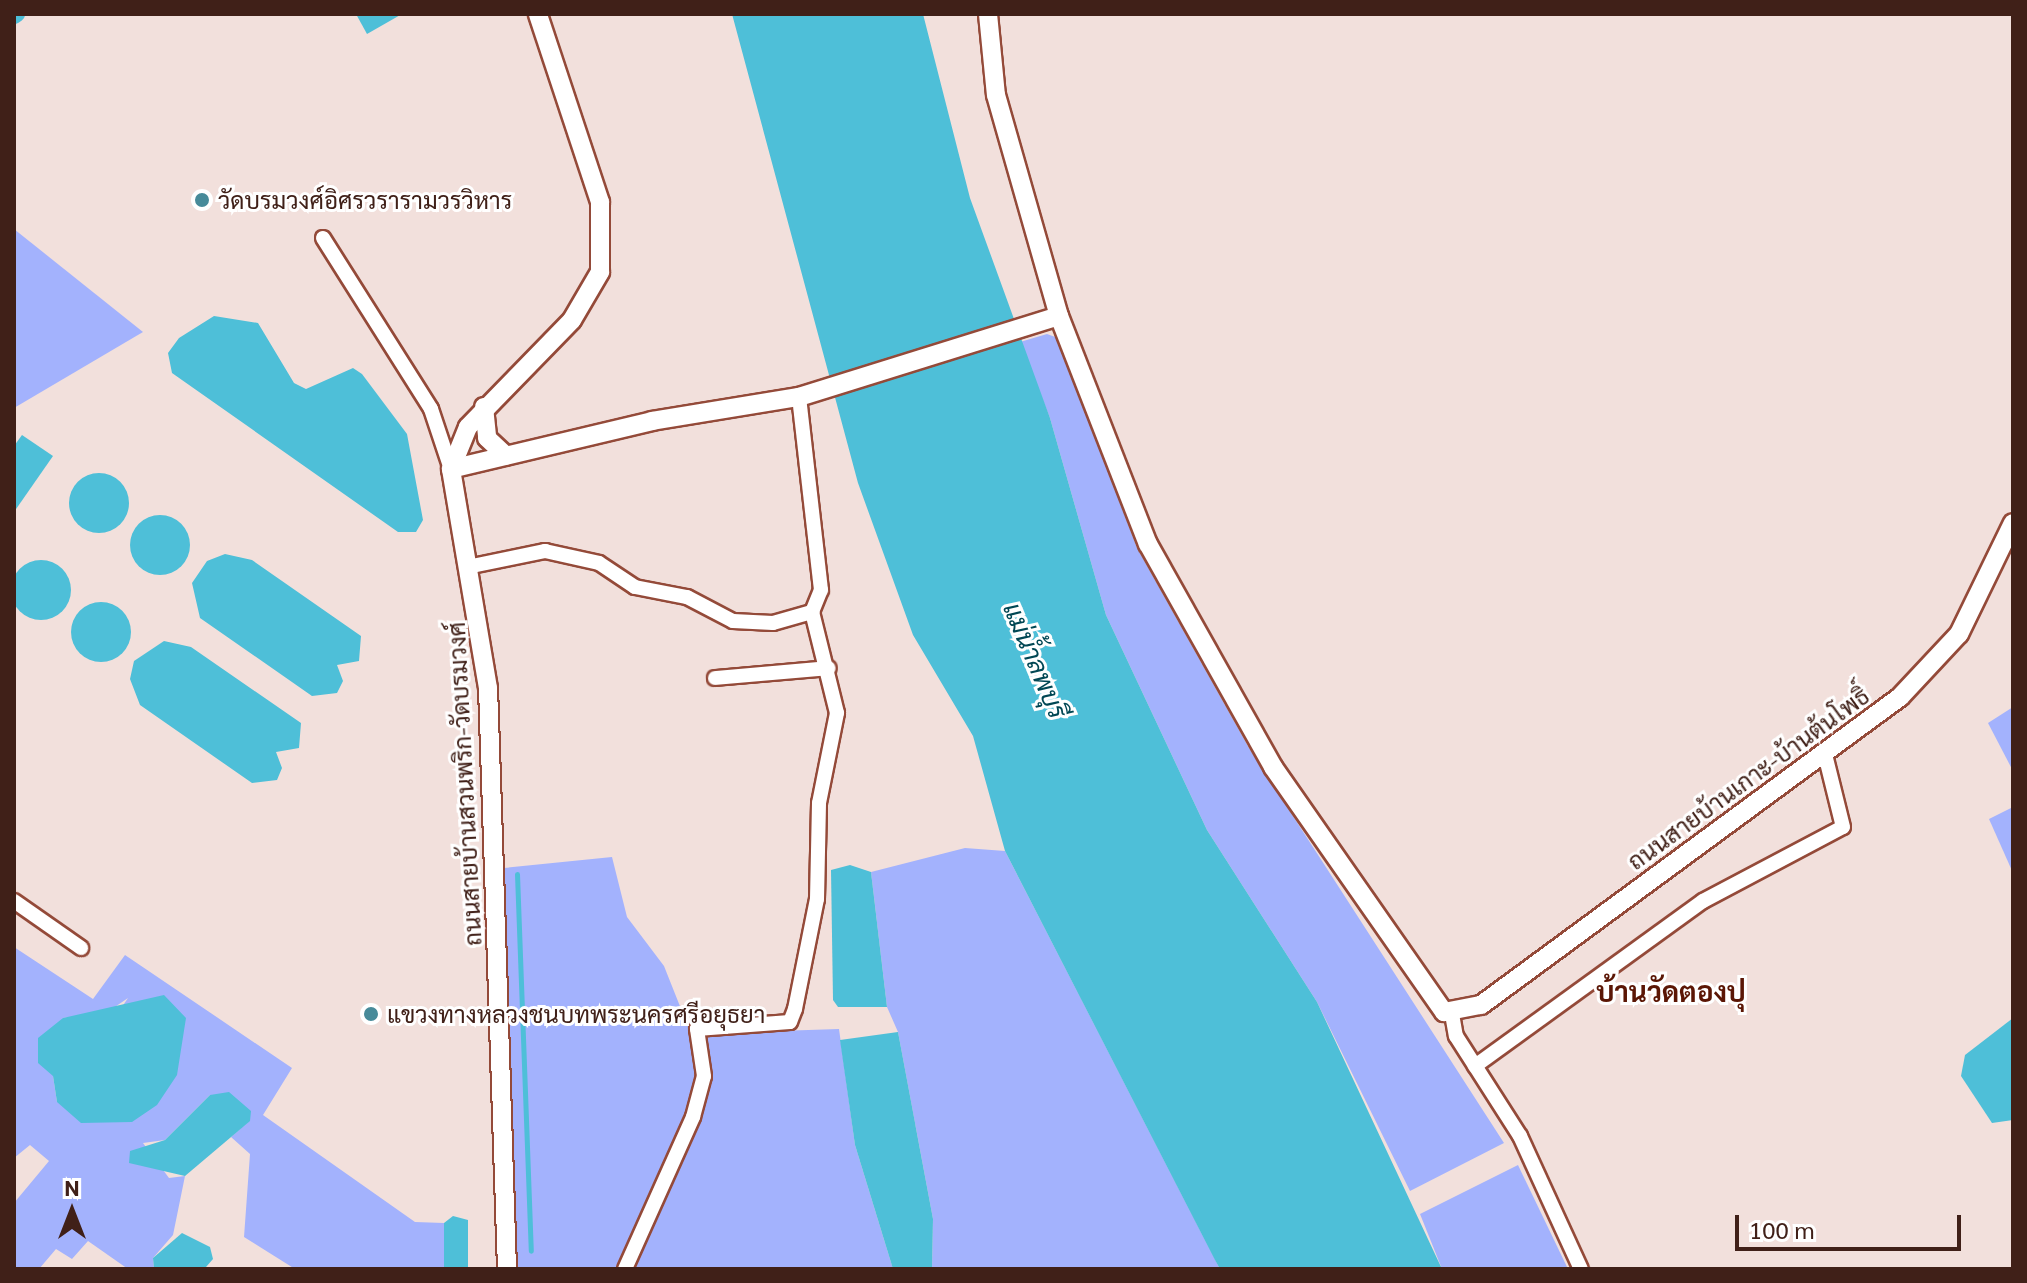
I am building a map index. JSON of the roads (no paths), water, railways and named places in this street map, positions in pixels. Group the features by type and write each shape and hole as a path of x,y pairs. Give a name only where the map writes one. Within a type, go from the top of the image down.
{"street":[{"path":"451,469 484,407 572,320 591,293 605,248 600,202 538,14"},
{"path":"988,14 996,95 1059,316 1148,544 1265,753 1435,1005 1452,1014 1456,1036 1520,1136 1581,1269"},
{"name":"ถนนสายบ้านสวนพริก-วัดบรมวงศ์","path":"323,238 431,409 451,469 472,566 488,688 507,1269"},
{"path":"451,469 805,395 1059,316"},
{"path":"625,1269 693,1117 704,1076 697,1029 790,1022 795,1009 817,899 819,803 837,713 829,668 812,612 821,590 805,395"},
{"path":"484,407 487,438 506,456"},
{"name":"ถนนสายบ้านเกาะ-บ้านต้นโพธิ์","path":"1452,1014 1481,1005 1935,664 1959,634 2013,523"},
{"path":"472,566 545,551 599,563 635,587 687,597 733,621 773,623 812,612"},
{"path":"715,678 829,668"},
{"path":"1475,1066 1703,901 1843,827 1824,750"},
{"path":"14,901 81,948"}],"water":[{"path":"356,14 402,14 367,34"},
{"name":"แม่น้ำลพบุรี","path":"732,14 923,14 970,198 1050,418 1106,615 1207,830 1317,1002 1442,1269 1220,1269 1005,851 973,736 913,635 858,483"},
{"path":"214,316 258,323 294,383 306,389 353,368 362,374 407,434 423,520 416,532 398,532 172,373 168,353 179,338"},
{"path":"22,435 53,456 14,512 14,446"},
{"path":"99,473 111,475 120,482 127,491 127,515 120,524 111,531 99,533 87,531 78,524 71,515 69,503 71,491 78,482 87,475"},
{"path":"160,515 172,517 181,524 188,533 188,557 181,566 172,573 160,575 148,573 139,566 132,557 130,545 132,533 139,524 148,517"},
{"path":"225,554 252,560 361,636 359,661 337,665 343,681 337,693 312,696 200,618 192,583 207,561"},
{"path":"41,560 52,562 62,569 69,579 69,601 62,611 52,618 41,620 30,618 20,611 13,601 11,590 13,579 20,569 30,562"},
{"path":"101,602 113,604 122,611 129,620 129,644 122,653 113,660 101,662 89,660 80,653 73,644 71,632 73,620 80,611 89,604"},
{"path":"164,641 191,647 301,723 299,748 276,752 282,768 277,780 252,783 140,705 130,679 134,661"},
{"path":"850,865 871,872 887,1007 838,1007 833,1000 831,870"},
{"path":"164,995 186,1018 177,1075 157,1105 132,1122 81,1123 57,1102 53,1076 38,1063 38,1038 63,1018"},
{"path":"2013,1018 2013,1120 1992,1123 1961,1076 1965,1055"},
{"path":"898,1032 933,1219 932,1269 893,1269 855,1145 840,1040"},
{"path":"229,1092 251,1111 250,1121 185,1176 129,1163 130,1151 165,1140 210,1095"},
{"path":"453,1216 468,1220 468,1269 444,1269 444,1223"},
{"path":"182,1233 210,1247 213,1259 206,1267 154,1269 153,1258"}],"waterway":[{"path":"517,874 531,1251"}],"place":[{"name":"วัดบรมวงศ์อิศรวรารามวรวิหาร","path":"202,200"},
{"name":"แขวงทางหลวงชนบทพระนครศรีอยุธยา","path":"371,1014"}],"district":[{"name":"บ้านวัดตองปุ","path":"1671,990"}]}
